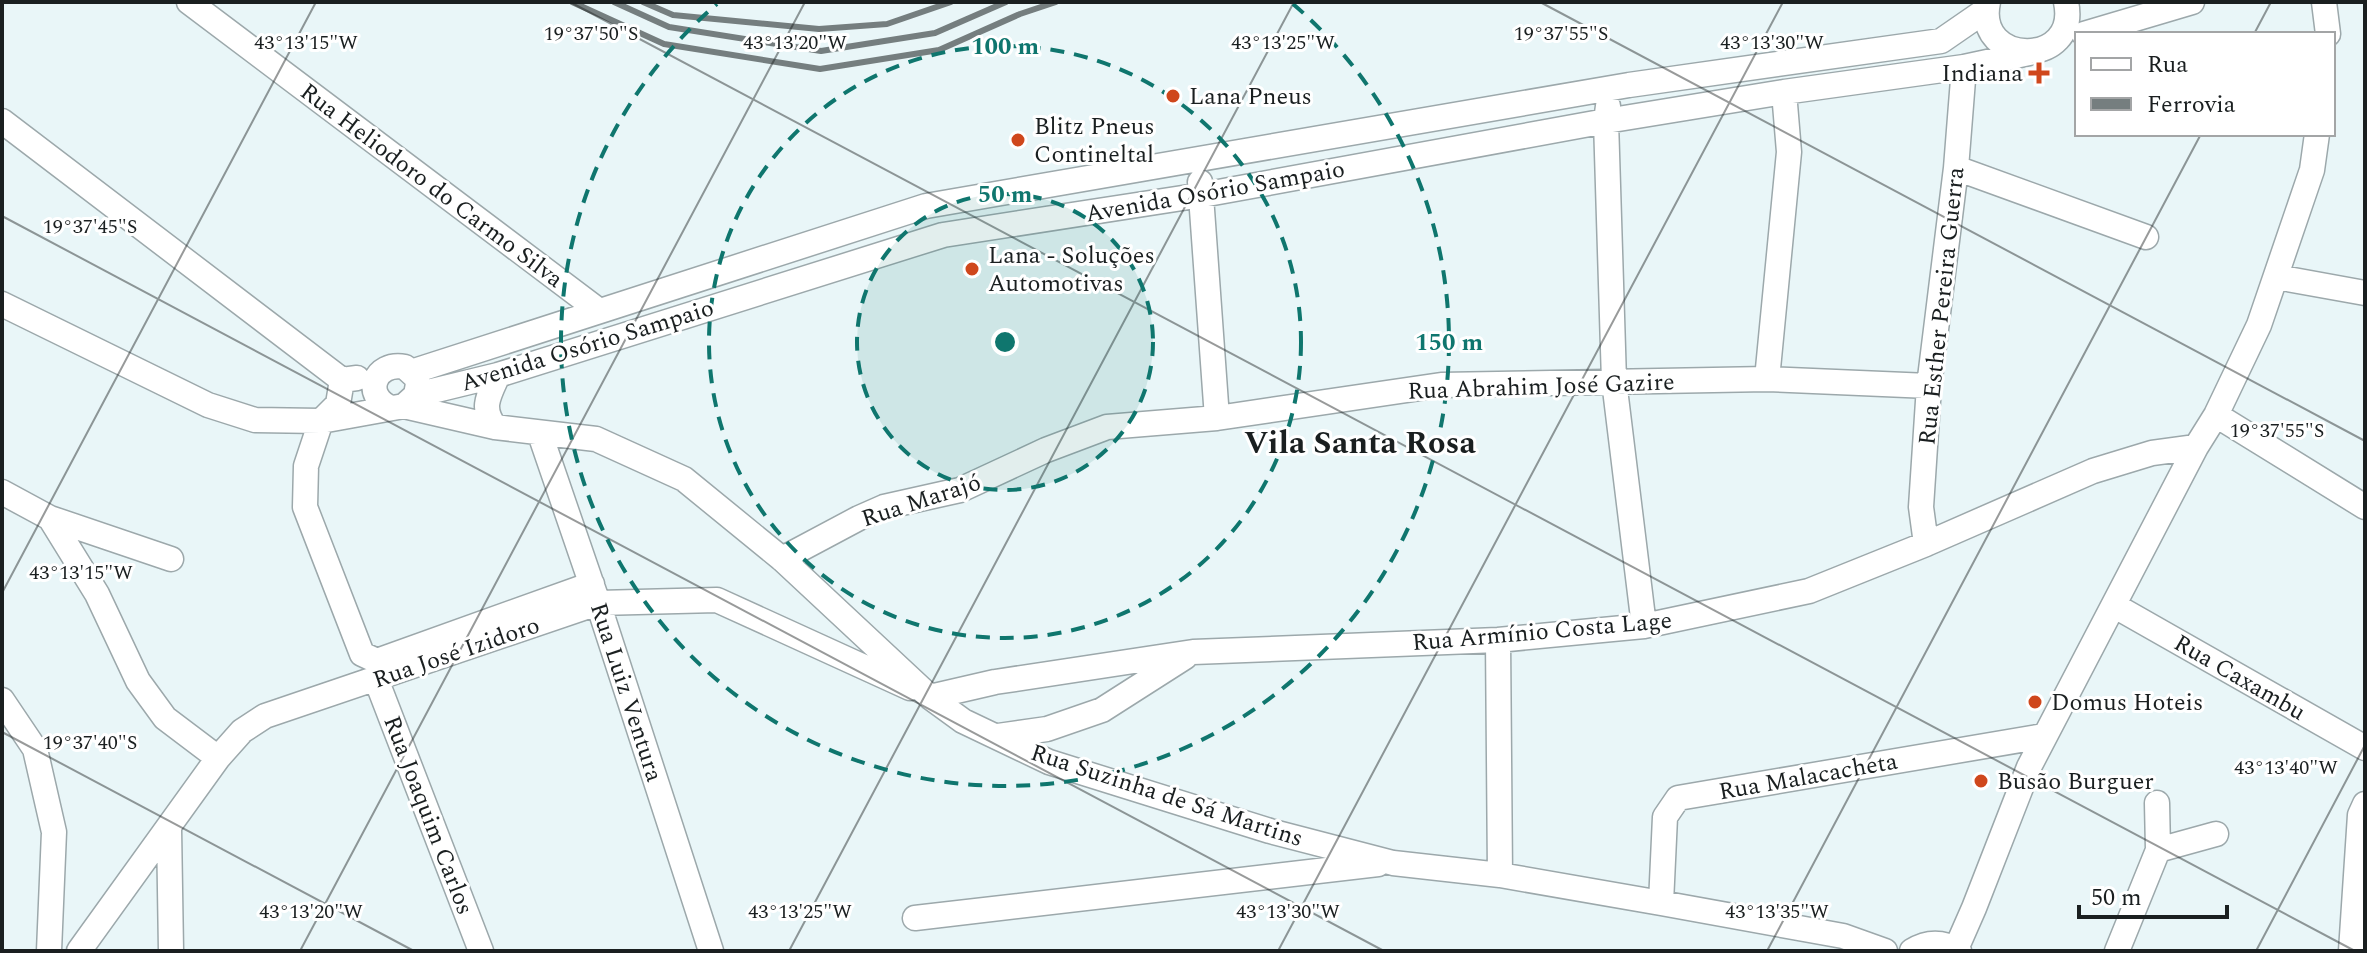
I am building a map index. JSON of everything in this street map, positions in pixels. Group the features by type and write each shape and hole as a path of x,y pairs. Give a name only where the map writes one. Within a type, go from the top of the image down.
{"street":[{"name":"Rua Heliodoro do Carmo Silva","path":"189,2 598,310"},
{"path":"2066,2 2068,20 2063,33 2066,40"},
{"path":"2091,32 2192,2"},
{"path":"2327,20 2338,2"},
{"path":"1987,6 1987,23 1994,35 2003,45 2029,53"},
{"name":"Avenida Osório Sampaio","path":"407,396 598,310 926,206 1629,85 1941,41 1987,6"},
{"name":"Avenida Osório Sampaio","path":"2,304 208,405 255,420 321,421 407,396 498,375 943,235 1202,195 1606,121 1964,67 2029,53 2066,40"},
{"name":"Rua Esther Pereira Guerra","path":"1926,544 1921,507 1929,386 1956,168 1964,67"},
{"path":"1629,85 1610,102 1606,121 1614,381 1644,626"},
{"path":"1767,379 1789,152 1784,92"},
{"path":"2,121 342,380 379,374 391,366 405,367 407,396 379,401 376,394 379,374"},
{"path":"1912,951 1934,943 1957,950 2029,767 2196,447 2216,415 2259,325 2312,170 2317,136"},
{"path":"1196,160 1202,195 1217,418"},
{"path":"1956,168 2146,237"},
{"path":"2276,277 2365,293"},
{"path":"495,427 487,417 487,398 498,375"},
{"name":"Rua Abrahim José Gazire","path":"1107,427 1217,418 1441,385 1767,379 1929,386"},
{"path":"342,380 338,404 321,421 306,466 305,507 362,654 377,661 595,594"},
{"name":"Rua Suzinha de Sá Martins","path":"407,396 449,416 495,427 596,439 684,479 782,559 930,697 963,721 1049,762 1270,831 1393,863 1500,875 1661,903 1885,951"},
{"path":"2216,415 2365,507"},
{"name":"Rua Marajó","path":"782,559 884,507 960,490 1046,450 1107,427"},
{"name":"Rua Luiz Ventura","path":"540,434 595,594 708,951"},
{"name":"Rua Armínio Costa Lage","path":"930,697 970,686 1193,652 1498,640 1644,626 1809,591 2093,471 2152,453 2196,447"},
{"path":"2,492 50,518 171,559"},
{"path":"50,518 97,594 138,681 165,718 218,758"},
{"name":"Rua José Izidoro","path":"79,951 218,758 242,731 265,716 376,679 595,594 717,600 930,697"},
{"name":"Rua Caxambu","path":"2115,606 2365,748"},
{"path":"1498,640 1500,875"},
{"path":"998,736 1047,729 1102,710 1193,652"},
{"path":"1098,667 1107,690 1102,710"},
{"name":"Rua Joaquim Carlos","path":"376,679 481,951"},
{"path":"963,721 960,706 970,686"},
{"path":"2,700 35,749 54,832 49,951"},
{"path":"1047,729 1049,762"},
{"name":"Rua Malacacheta","path":"1661,903 1665,817 1678,798 2044,736"},
{"path":"2117,951 2158,850 2157,803"},
{"path":"2351,951 2360,815 2365,804"},
{"path":"169,828 171,951"},
{"path":"2158,850 2216,834"},
{"path":"915,918 1393,863"}],"railway":[{"path":"572,2 664,44 820,69 939,50 1020,14 1056,2"},
{"path":"614,2 669,27 821,51 935,33 1006,2"},
{"path":"643,2 673,15 819,29 887,24 951,2"}],"place":[{"name":"Indiana","path":"2039,73"},
{"name":"Lana Pneus","path":"1173,96"},
{"name":"Blitz Pneus Contineltal","path":"1018,140"},
{"name":"Lana - Soluções Automotivas","path":"972,269"},
{"name":"Domus Hoteis","path":"2035,702"},
{"name":"Busão Burguer","path":"1981,781"}],"district":[{"name":"Vila Santa Rosa","path":"1360,442"}]}
